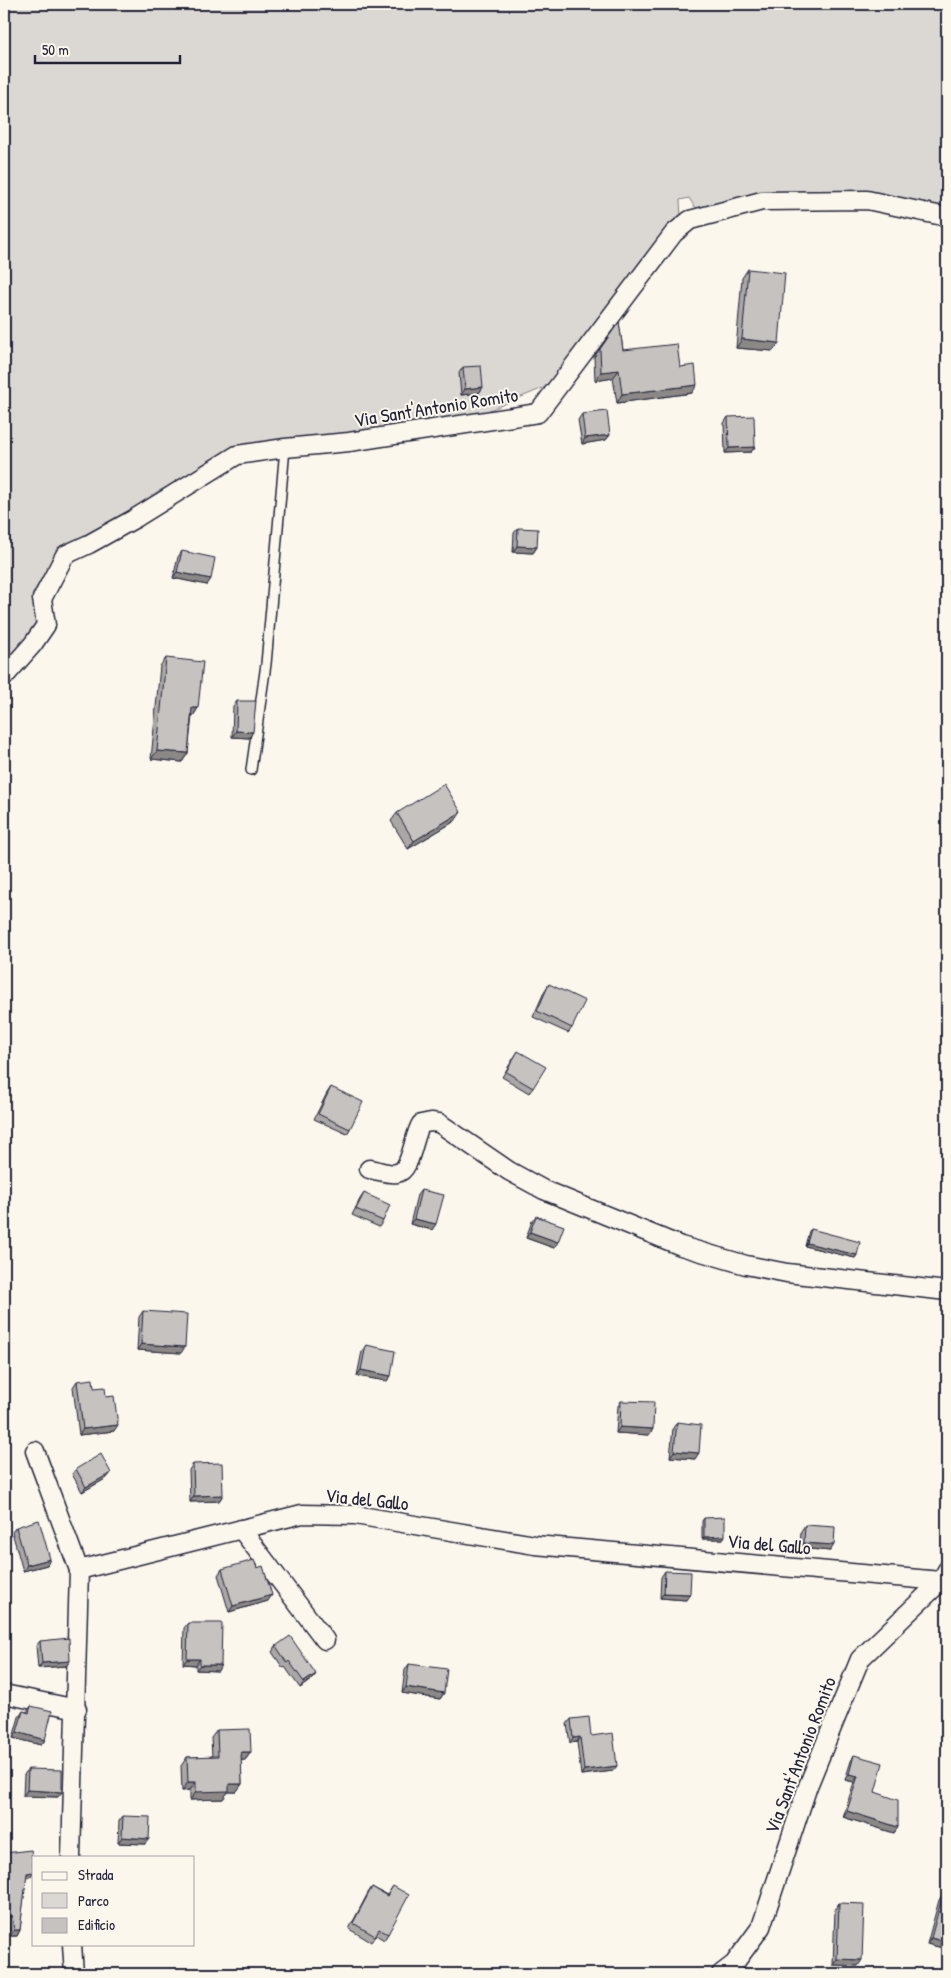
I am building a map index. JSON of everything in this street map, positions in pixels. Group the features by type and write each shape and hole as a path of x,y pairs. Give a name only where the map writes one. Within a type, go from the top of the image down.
{"street":[{"name":"Via Sant'Antonio Romito","path":"4,677 34,644 46,626 42,599 65,555 134,519 237,455 349,442 538,413 674,233 690,220 762,201 867,200 947,217"},
{"path":"369,1169 395,1174 404,1171 408,1165 416,1133 421,1124 431,1122 439,1124 509,1171 544,1190 681,1246 746,1265 787,1273 947,1291"},
{"path":"35,1451 79,1570 77,1709 71,1856"},
{"name":"Via del Gallo","path":"79,1570 240,1528 302,1514 355,1515 535,1545 944,1576"},
{"path":"240,1528 325,1640"},
{"name":"Via Sant'Antonio Romito","path":"721,1974 734,1964 761,1927 808,1786 860,1659 944,1576"},
{"path":"4,1694 77,1709"},
{"path":"72,1946 74,1974"}],"lane":[{"path":"251,770 266,664 285,448"}],"green space":[{"path":"4,4 947,4 947,209 869,191 757,192 700,210 694,206 689,198 680,200 681,218 666,229 548,386 480,414 266,444 157,492 117,522 60,546 32,595 38,618 37,627 4,665"}],"building":[{"path":"748,269 785,273 779,343 742,339"},
{"path":"619,322 623,350 677,344 680,367 695,365 697,385 622,394 619,370 601,372 600,349"},
{"path":"481,366 483,387 465,389 463,367"},
{"path":"607,411 610,435 585,438 582,414"},
{"path":"754,416 755,447 729,448 728,417"},
{"path":"518,528 538,529 537,547 517,546"},
{"path":"182,551 215,558 211,579 177,572"},
{"path":"166,658 203,662 198,708 192,708 188,753 157,751"},
{"path":"237,701 256,701 253,732 236,731"},
{"path":"444,784 461,812 414,841 397,813"},
{"path":"549,984 585,1001 572,1028 537,1011"},
{"path":"518,1051 546,1067 533,1088 506,1072"},
{"path":"331,1087 363,1102 350,1129 318,1114"},
{"path":"421,1190 444,1195 436,1224 414,1219"},
{"path":"364,1193 390,1205 383,1221 356,1209"},
{"path":"536,1216 564,1226 558,1242 530,1232"},
{"path":"811,1229 860,1242 857,1255 807,1243"},
{"path":"143,1311 187,1314 185,1347 141,1344"},
{"path":"366,1345 395,1351 391,1376 361,1370"},
{"path":"93,1379 94,1388 105,1387 106,1397 114,1396 118,1425 83,1429 77,1381"},
{"path":"621,1401 654,1402 653,1429 620,1427"},
{"path":"677,1422 701,1425 699,1453 674,1451"},
{"path":"101,1454 111,1473 86,1487 76,1469"},
{"path":"222,1463 223,1495 194,1496 193,1464"},
{"path":"725,1517 725,1536 704,1537 704,1518"},
{"path":"39,1520 50,1559 27,1565 16,1527"},
{"path":"805,1525 835,1527 834,1545 804,1543"},
{"path":"254,1560 257,1568 263,1566 272,1595 233,1606 222,1569"},
{"path":"665,1571 691,1572 690,1594 664,1593"},
{"path":"188,1623 222,1623 221,1665 200,1665 200,1659 187,1659"},
{"path":"290,1636 316,1674 304,1682 289,1661 287,1663 276,1646"},
{"path":"69,1638 70,1661 42,1663 40,1641"},
{"path":"409,1664 447,1669 444,1693 406,1687"},
{"path":"31,1706 52,1711 45,1740 17,1732 23,1711 29,1713"},
{"path":"589,1717 591,1736 613,1733 617,1766 584,1770 580,1737 573,1738 571,1719"},
{"path":"250,1729 251,1752 241,1752 242,1784 229,1784 229,1791 196,1792 196,1782 188,1782 187,1757 218,1756 217,1730"},
{"path":"854,1755 883,1763 875,1792 898,1800 898,1827 847,1811 858,1776 849,1774"},
{"path":"28,1769 62,1770 62,1792 27,1790"},
{"path":"123,1816 150,1817 149,1839 122,1837"},
{"path":"31,1850 32,1872 27,1873 20,1930 14,1930 12,1915 4,1914 4,1890 9,1891 5,1853"},
{"path":"393,1886 409,1895 388,1934 379,1929 375,1936 353,1923 372,1887 387,1896"},
{"path":"943,1894 947,1895 947,1942 931,1938"},
{"path":"839,1903 864,1904 862,1960 837,1959"},
{"path":"4,1968 9,1968 8,1973 14,1974 4,1974"}]}
